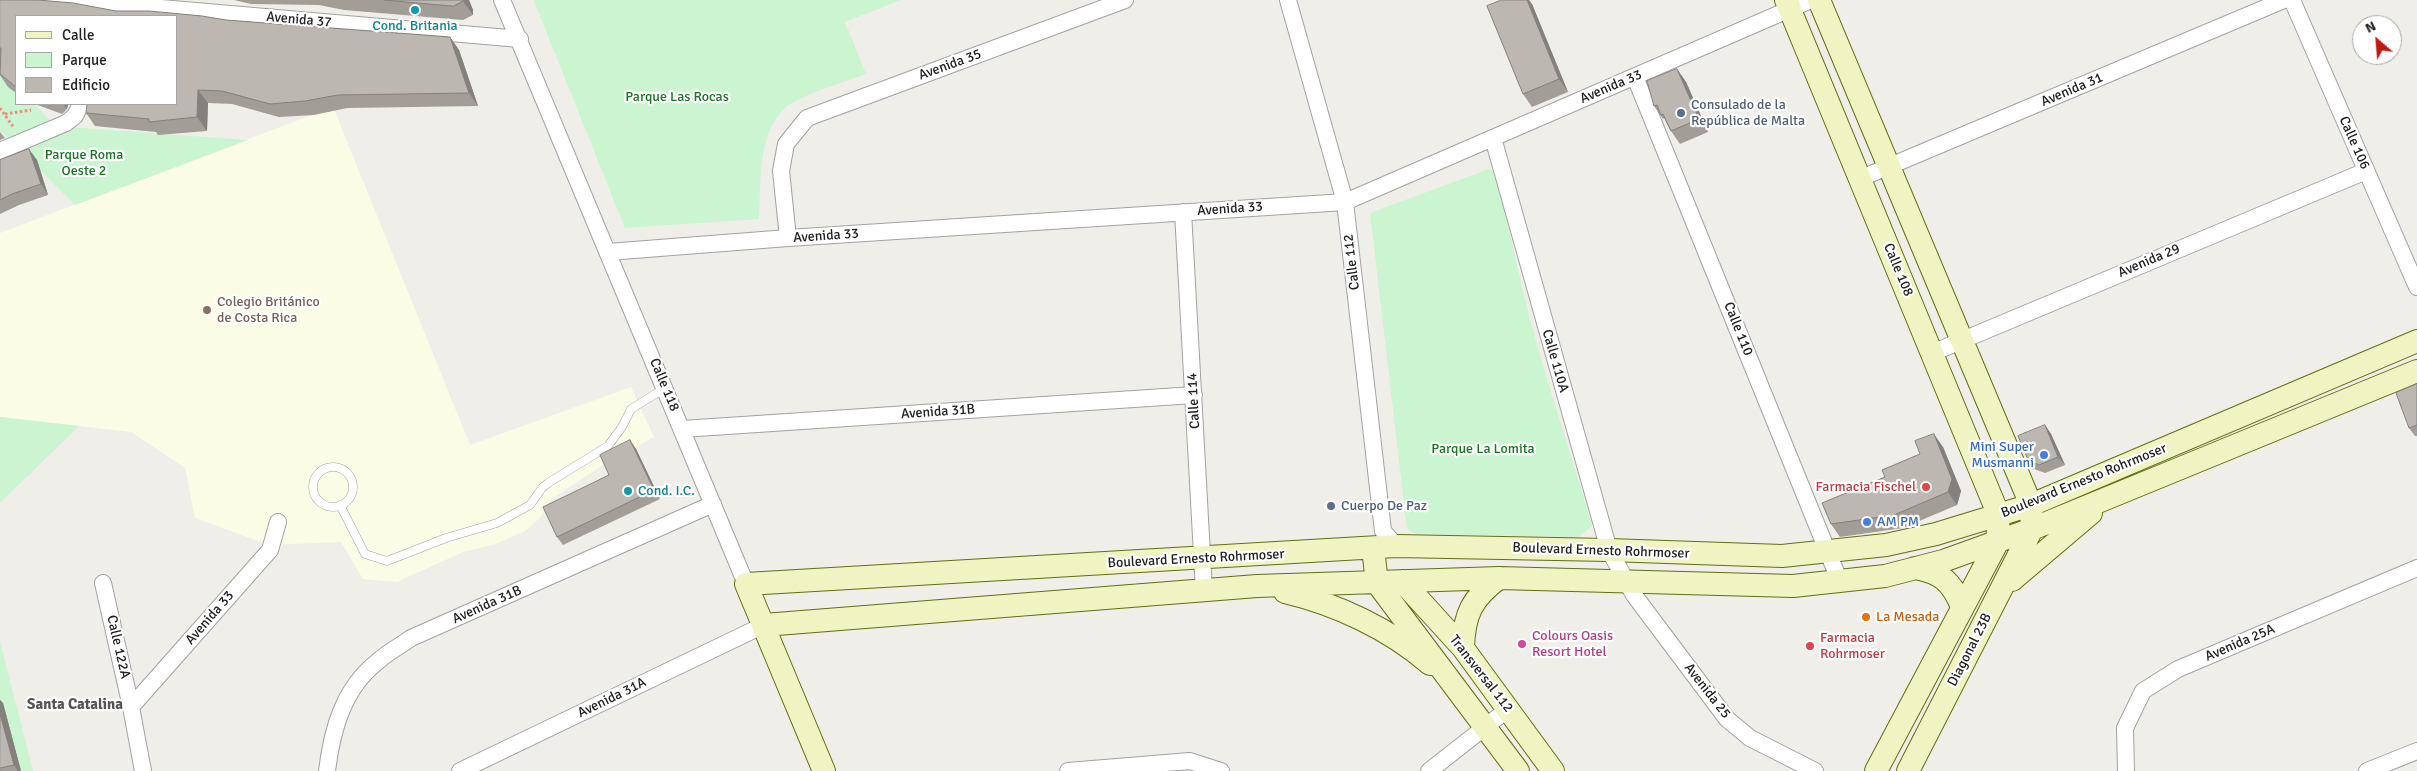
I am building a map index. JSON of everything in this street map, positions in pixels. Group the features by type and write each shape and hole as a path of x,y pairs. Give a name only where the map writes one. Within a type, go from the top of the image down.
{"street":[{"name":"Avenida 37","path":"38,0 91,9 177,15"},
{"name":"Calle 118","path":"502,0 520,39 824,771"},
{"name":"Avenida 35","path":"788,238 781,171 786,144 807,118 1124,0"},
{"name":"Calle 112","path":"1288,0 1345,202 1384,542 1377,583"},
{"name":"Avenida 33","path":"608,252 788,238 1345,202 1635,76 1788,5 1810,0"},
{"path":"1819,0 2031,506 2032,529"},
{"name":"Avenida 31","path":"1859,178 2284,0"},
{"name":"Calle 106","path":"2292,0 2417,287"},
{"name":"Calle 108","path":"1788,5 1999,516 1997,543"},
{"name":"Avenida 37","path":"178,15 520,39"},
{"name":"Calle 110","path":"1635,76 1840,582"},
{"path":"0,151 66,123 75,116 80,105"},
{"name":"Calle 110A","path":"1492,138 1608,550 1626,580"},
{"name":"Avenida 29","path":"1932,353 2366,171"},
{"name":"Calle 114","path":"1184,212 1204,559 1204,590"},
{"name":"Boulevard Ernesto Rohrmoser","path":"746,584 1204,559 1384,542 1722,556 1782,556 1829,553 1903,542 2031,506 2417,341"},
{"name":"Boulevard Ernesto Rohrmoser","path":"764,626 1257,586 1499,578 1793,586 1885,576 1997,543 2417,371"},
{"name":"Avenida 31B","path":"682,429 1194,395"},
{"path":"2001,591 2036,558 2111,497"},
{"name":"Avenida 31B","path":"327,771 331,739 346,697 375,663 411,638 713,504"},
{"name":"Avenida 33","path":"131,707 270,550 278,522"},
{"name":"Diagonal 23B","path":"1908,771 2032,529"},
{"name":"Calle 112","path":"1384,542 1402,581"},
{"name":"Diagonal 23B","path":"1876,771 1997,543"},
{"path":"1915,568 1931,571 1946,579 1956,592 1962,607"},
{"name":"Avenida 25A","path":"2126,771 2125,728 2143,691 2178,669 2417,568"},
{"path":"1463,648 1464,627 1470,607 1482,590 1499,578"},
{"name":"Avenida 25","path":"1626,580 1634,595 1727,719 1750,738 1815,771"},
{"name":"Transversal 112","path":"1402,581 1463,648 1554,771"},
{"name":"Calle 122A","path":"104,583 143,771"},
{"name":"Transversal 112","path":"1377,583 1518,771"},
{"path":"1257,586 1302,596 1346,612 1386,633 1424,659 1458,690"},
{"name":"Avenida 31A","path":"460,771 764,626"},
{"path":"1429,771 1485,725 1508,709"},
{"path":"2367,771 2417,751"},
{"path":"1068,771 1190,761 1221,771"}],"lane":[{"path":"340,505 365,554 387,561 446,538 497,523 530,505 548,482 608,446 622,427 631,409 665,388"},
{"path":"329,467 343,469 352,480 351,495 340,505 326,506 315,496 313,482 316,475 329,467"}],"path":[{"path":"0,108 22,142"},
{"path":"5,114 31,110"}],"shaded area":[{"name":"Colegio Británico de Costa Rica","path":"333,107 470,445 631,387 654,437 606,463 550,500 540,518 525,531 496,544 463,552 397,582 363,579 341,542 269,545 195,518 185,468 131,432 0,417 0,233"}],"green space":[{"name":"Parque Las Rocas","path":"901,0 845,22 866,74 799,99 784,109 775,120 769,133 762,161 759,219 625,228 534,1"},
{"name":"Parque Roma Oeste 2","path":"0,66 15,83 15,105 36,105 53,124 69,127 248,140 75,205 0,130"},
{"name":"Parque La Lomita","path":"1489,169 1496,173 1538,348 1592,526 1579,537 1417,534 1407,529 1370,213"},
{"path":"0,417 79,426 0,503"},
{"path":"0,641 33,771 0,771"}],"building":[{"path":"0,0 38,0 73,3 116,11 149,11 226,20 450,37 469,93 338,95 305,101 270,104 222,91 198,90 197,117 149,122 149,119 86,113 87,105 178,105 178,15 15,15 15,86 0,74"},
{"path":"384,0 464,0 454,6"},
{"path":"1502,0 1527,0 1559,79 1523,94 1487,6"},
{"path":"1677,69 1699,119 1671,131 1657,105 1654,106 1647,81"},
{"path":"29,149 41,184 0,200 0,160"},
{"path":"2417,384 2417,425 2409,428 2396,393"},
{"name":"Mini Super Musmanni","path":"2045,425 2058,457 2039,465 2028,460 2018,436"},
{"path":"1934,434 1952,479 1948,492 1894,515 1831,524 1822,503 1885,477 1882,470 1920,454 1915,441"},
{"name":"Cond. I.C.","path":"630,440 654,490 557,537 543,507 609,475 600,455"},
{"path":"0,714 14,765 0,768"}],"place":[{"name":"Cond. Britania","path":"415,10"},
{"name":"Consulado de la República de Malta","path":"1681,113"},
{"name":"Colegio Británico de Costa Rica","path":"207,310"},
{"name":"Mini Super Musmanni","path":"2044,455"},
{"name":"Farmacia Fischel","path":"1926,487"},
{"name":"Cond. I.C.","path":"628,491"},
{"name":"Cuerpo De Paz","path":"1331,506"},
{"name":"AM PM","path":"1867,522"},
{"name":"La Mesada","path":"1866,617"},
{"name":"Colours Oasis Resort Hotel","path":"1522,644"},
{"name":"Farmacia Rohrmoser","path":"1810,646"}],"district":[{"name":"Santa Catalina","path":"75,705"}]}
